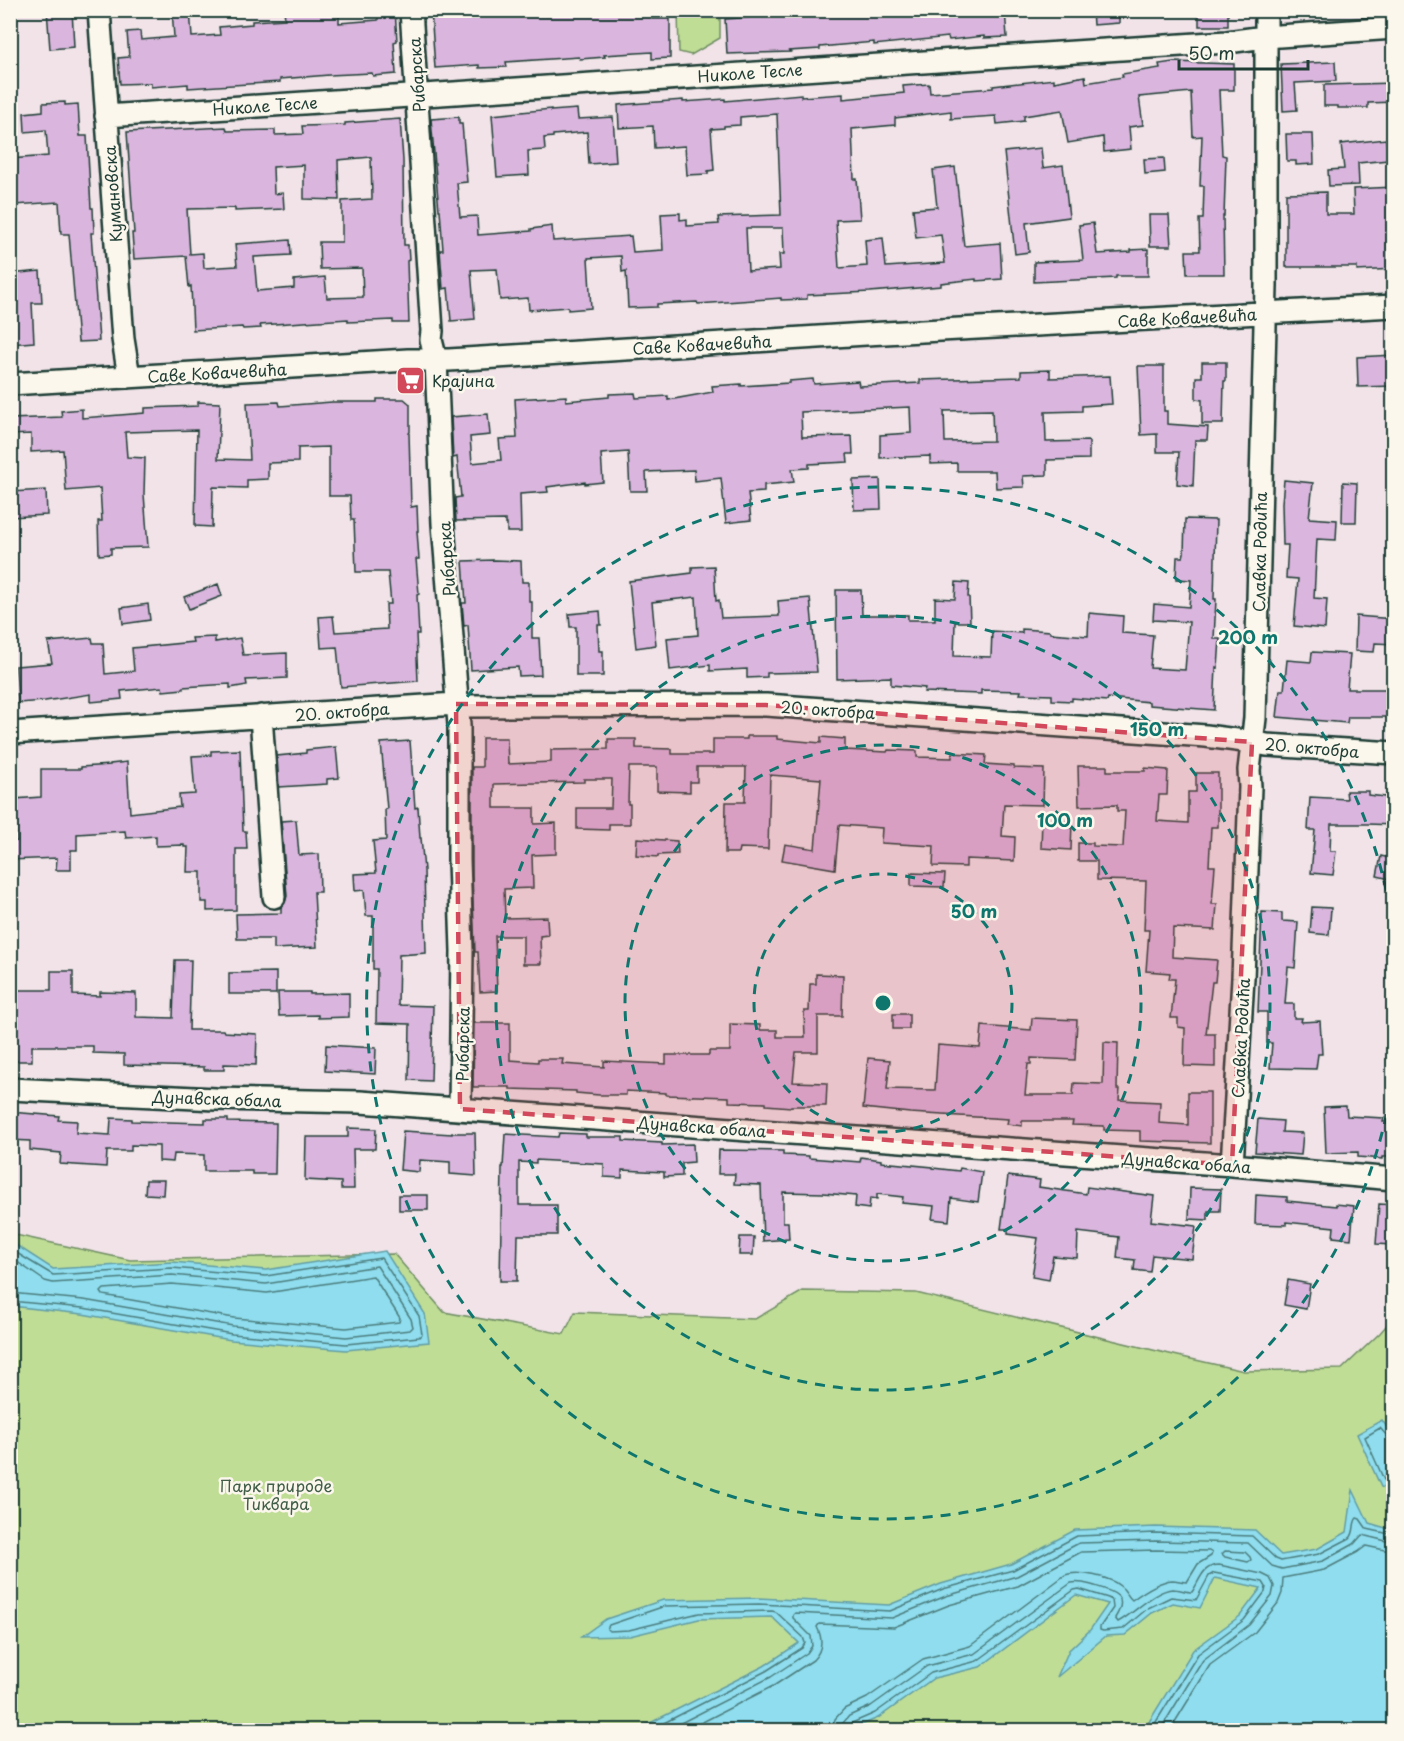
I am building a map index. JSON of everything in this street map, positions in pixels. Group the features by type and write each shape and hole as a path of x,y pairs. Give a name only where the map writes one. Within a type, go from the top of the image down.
{"street":[{"name":"Кумановска","path":"99,10 123,339 129,377"},
{"name":"Рибарска","path":"411,10 431,340 436,360 443,524 459,725 462,951 460,1109"},
{"name":"Славка Родића","path":"1232,1165 1243,978 1249,770 1255,718 1265,313 1266,10"},
{"name":"Николе Тесле","path":"106,116 1227,42 1265,37 1394,28"},
{"name":"Саве Ковачевића","path":"10,384 1394,306"},
{"name":"20. октобра","path":"10,733 456,704 465,706 766,705 1194,735 1267,745 1394,753"},
{"path":"261,716 274,897"},
{"name":"Дунавска обала","path":"10,1089 216,1099 360,1102 1232,1165 1394,1179"}],"highlighted area":[{"path":"456,704 766,705 1252,742 1232,1165 460,1109"}],"green space":[{"path":"678,11 720,11 720,38 691,55 679,52"},
{"name":"Парк природе Тиквара","path":"11,1234 130,1260 394,1254 444,1312 564,1334 575,1312 755,1319 803,1291 916,1293 1244,1371 1342,1369 1393,1318 1393,1730 11,1730"}],"water":[{"path":"11,1243 53,1269 172,1262 266,1270 385,1251 425,1314 429,1342 346,1350 231,1340 82,1314 11,1306"},
{"path":"1382,1420 1393,1436 1393,1489 1381,1487 1357,1434"},
{"path":"1353,1490 1369,1523 1393,1530 1393,1730 1144,1730 1193,1650 1240,1616 1261,1588 1215,1578 1200,1608 1173,1603 1152,1613 1125,1635 1106,1636 1057,1677 1069,1650 1090,1630 1108,1604 1076,1595 980,1667 934,1678 878,1718 850,1730 636,1730 764,1666 799,1643 772,1617 699,1619 630,1636 581,1637 606,1619 663,1600 759,1598 889,1605 941,1584 1011,1564 1075,1530 1156,1527 1255,1530 1281,1555 1317,1549 1347,1532"}],"building":[{"path":"47,10 72,10 74,47 50,49"},
{"path":"172,10 190,10 192,37 220,35 219,27 252,24 252,21 285,19 284,10 339,10 339,23 378,20 377,10 395,10 396,74 329,75 280,79 280,82 188,88 188,84 151,87 151,83 120,84 118,58 129,57 127,32 140,31 141,40 174,37"},
{"path":"431,10 503,10 503,16 540,14 540,10 652,10 652,19 670,19 670,58 652,59 652,52 580,59 579,57 506,62 507,67 479,68 479,65 435,68"},
{"path":"756,10 859,10 859,14 894,10 1005,10 1007,37 984,38 984,36 949,40 948,37 874,45 874,42 820,47 820,49 790,52 727,54 725,19 756,17"},
{"path":"1092,10 1119,10 1119,23 1093,25"},
{"path":"1199,10 1228,10 1228,26 1199,26"},
{"path":"1173,62 1234,64 1234,90 1219,90 1222,155 1226,156 1223,216 1224,274 1187,274 1186,251 1200,251 1199,219 1203,219 1204,186 1200,186 1202,136 1193,137 1191,92 1139,97 1143,125 1129,127 1131,149 1104,152 1103,137 1068,143 1062,110 1024,116 1024,121 997,124 996,116 951,119 951,111 895,118 895,125 852,129 854,179 857,179 860,219 836,220 839,268 867,266 865,240 883,238 886,267 945,263 941,235 916,238 913,209 937,207 933,170 955,167 964,246 1000,243 1002,279 976,281 976,279 941,283 941,286 870,292 807,295 807,299 781,300 781,298 698,304 697,302 657,304 657,307 628,308 626,271 622,272 621,256 588,258 591,308 529,310 528,298 500,300 497,269 471,270 475,319 451,321 448,288 443,289 440,250 443,250 431,119 459,117 459,124 462,124 467,182 457,183 460,217 477,216 478,235 531,231 531,229 552,226 553,241 631,236 633,252 663,250 661,214 680,213 680,220 687,219 687,226 719,224 718,217 781,215 777,114 740,117 740,125 711,129 714,170 708,171 708,174 687,175 685,146 654,148 653,126 619,128 618,105 683,100 683,102 725,99 725,101 801,94 801,97 843,94 843,99 904,93 903,86 929,84 930,93 993,88 993,86 1054,79 1054,82 1085,76 1086,83 1160,68 1159,64","holes":["746,228 783,228 784,254 779,254 780,269 748,271"]},
{"path":"1335,62 1336,81 1295,83 1297,110 1283,111 1281,64"},
{"path":"1394,83 1394,102 1368,103 1368,108 1324,106 1324,85"},
{"path":"65,102 65,105 78,104 80,136 87,136 99,341 78,342 69,234 61,234 59,202 14,205 10,159 48,156 46,130 25,132 24,113 43,111 43,103"},
{"path":"551,109 551,111 577,109 578,119 613,117 616,162 589,164 587,132 553,135 553,137 544,138 545,150 528,151 529,175 497,177 492,115"},
{"path":"400,119 404,245 408,245 409,260 407,261 409,323 393,323 393,320 348,322 348,319 260,325 261,328 193,330 191,286 189,287 186,256 134,259 127,132 226,127 227,131 275,130 275,135 303,134 302,126 345,125 345,123","holes":["371,157 372,199 342,201 342,242 319,242 320,269 362,268 363,297 327,298 325,277 294,280 294,288 257,291 254,257 291,255 290,240 235,244 237,266 204,268 203,253 190,254 187,209 235,208 235,211 284,209 283,193 274,194 273,167 304,165 304,199 339,200 338,160"]},
{"path":"1286,134 1313,134 1314,164 1296,165 1296,161 1287,161"},
{"path":"1386,139 1388,160 1358,163 1359,185 1329,186 1328,170 1344,169 1341,144"},
{"path":"1041,148 1043,168 1063,165 1069,217 1026,223 1029,252 1015,254 1004,152"},
{"path":"1164,158 1165,172 1145,174 1144,159"},
{"path":"1394,187 1394,269 1357,271 1357,267 1286,267 1286,193 1326,192 1326,214 1354,214 1353,189"},
{"path":"1149,215 1169,215 1171,246 1150,246"},
{"path":"1093,223 1097,254 1148,249 1148,276 1034,282 1034,262 1083,260 1079,225"},
{"path":"40,271 42,303 32,303 34,342 10,344 10,274"},
{"path":"1394,355 1394,386 1358,387 1357,357"},
{"path":"1202,362 1226,362 1223,424 1202,424 1202,400 1196,399 1196,377 1202,377"},
{"path":"1138,366 1164,366 1164,411 1167,411 1167,424 1208,427 1207,440 1195,440 1193,486 1177,484 1179,452 1157,452 1157,434 1141,435"},
{"path":"1050,370 1050,378 1110,376 1112,404 1082,406 1082,411 1045,412 1046,442 1089,441 1089,459 1047,460 1047,475 1023,476 1024,487 996,488 995,471 957,471 957,463 930,464 930,456 880,458 880,435 911,433 910,407 801,412 802,437 852,436 853,454 847,454 848,462 809,464 809,468 792,469 794,482 764,485 764,492 748,493 751,520 726,523 721,478 695,481 694,470 646,472 647,491 630,491 628,452 601,454 603,482 547,487 548,492 520,494 521,532 507,532 505,520 456,521 455,498 461,497 457,457 453,458 451,417 488,414 490,435 470,437 472,463 501,460 499,439 517,438 515,399 566,396 566,401 609,397 609,394 635,393 636,398 668,396 668,400 713,392 712,386 789,383 789,381 813,379 814,384 858,381 859,386 920,383 920,380 1021,377 1021,371","holes":["992,410 993,441 945,442 944,411"]},
{"path":"377,399 404,399 410,404 411,507 417,506 419,559 416,559 419,594 417,595 419,634 416,634 418,681 341,687 337,647 321,648 319,617 333,616 335,632 387,629 386,604 391,604 388,572 356,572 354,520 351,520 350,496 329,496 329,447 298,448 298,462 268,463 268,479 247,480 247,488 213,487 212,527 195,526 197,430 125,432 127,457 145,458 144,494 148,547 111,548 111,554 99,555 98,521 102,521 100,488 66,491 63,450 31,452 31,434 10,435 10,419 62,417 61,411 82,409 82,418 145,413 145,408 198,406 198,402 220,403 218,459 250,460 247,403 279,402 280,406 332,402 377,402"},
{"path":"880,479 881,509 854,510 853,480"},
{"path":"1284,480 1313,483 1309,518 1337,520 1336,540 1317,539 1314,598 1327,599 1325,629 1294,626 1298,579 1286,578 1288,545 1283,545"},
{"path":"1343,482 1357,483 1356,522 1342,522"},
{"path":"46,490 47,515 10,517 10,492"},
{"path":"1185,519 1216,520 1214,639 1220,639 1214,710 1149,705 1149,702 1108,698 1107,701 1072,698 1072,701 1052,700 1052,695 1020,694 1021,691 981,690 981,694 924,692 925,688 891,685 891,677 837,679 836,590 861,590 862,615 908,615 908,620 935,620 935,598 955,599 956,582 969,583 970,622 955,622 954,656 991,657 992,631 1022,633 1022,629 1088,636 1089,613 1123,616 1122,633 1153,635 1150,668 1185,670 1189,622 1153,620 1154,604 1189,607 1191,580 1176,579 1177,557 1183,557 1184,553"},
{"path":"463,561 521,561 522,582 529,582 529,602 532,602 532,638 539,638 541,675 519,676 518,667 471,670 468,625 464,626 462,603 466,603"},
{"path":"714,566 716,601 719,600 721,618 779,616 778,601 810,598 817,672 767,673 767,677 747,678 747,669 710,671 710,665 670,670 667,638 698,635 696,597 652,602 656,645 636,648 629,581 692,573 692,567"},
{"path":"218,584 222,596 189,609 184,597"},
{"path":"148,604 150,620 123,624 121,608"},
{"path":"600,611 599,651 603,651 603,676 576,676 576,627 570,627 569,614"},
{"path":"1356,616 1394,619 1394,644 1375,643 1374,652 1355,651"},
{"path":"215,637 215,642 240,638 243,655 287,653 287,678 246,680 247,685 230,688 230,684 183,687 183,689 163,691 162,687 121,691 122,699 91,702 91,694 18,703 16,666 52,663 48,642 92,638 93,643 103,643 105,674 134,671 132,648 193,642 192,638"},
{"path":"1312,652 1350,654 1347,689 1390,689 1390,717 1348,717 1347,723 1277,717 1280,690 1284,690 1287,660 1311,662"},
{"path":"747,736 777,736 777,739 821,743 821,737 845,739 845,750 917,751 917,757 952,758 952,753 986,755 985,764 1044,769 1043,805 1004,804 1002,836 1015,837 1014,861 966,859 966,867 933,866 934,846 881,843 882,828 839,825 835,869 782,860 785,844 815,849 821,779 770,775 768,849 739,848 738,853 725,853 726,802 745,802 746,767 697,767 697,782 690,782 690,792 657,791 657,767 629,767 630,824 609,824 609,830 577,829 577,808 611,808 612,779 584,779 584,782 494,784 494,808 534,808 534,824 556,823 556,854 532,855 533,888 504,889 505,918 547,917 548,935 540,936 541,964 523,964 523,936 495,936 497,991 480,992 478,952 475,952 472,874 472,767 482,767 482,738 507,738 508,764 551,762 551,750 608,749 608,739 636,739 636,748 672,749 672,754 713,754 713,739 747,739"},
{"path":"410,741 415,808 418,807 424,870 426,953 399,955 398,1005 433,1006 431,1081 409,1080 410,1024 376,1023 377,969 373,969 373,916 366,916 364,890 355,891 354,874 376,873 373,841 386,840 385,809 387,809 381,743"},
{"path":"336,747 339,778 327,779 327,784 279,787 277,756"},
{"path":"240,750 243,831 246,831 247,849 236,849 236,910 207,911 207,902 201,902 201,872 187,872 188,847 184,845 156,846 156,836 126,838 125,831 77,834 77,850 71,850 71,870 56,870 57,858 10,860 10,842 17,841 14,799 41,797 41,769 81,769 81,767 127,762 130,813 180,807 179,795 195,794 192,756 211,755 211,751"},
{"path":"1078,766 1107,766 1107,771 1145,771 1145,768 1168,770 1167,795 1159,795 1157,821 1188,823 1188,792 1196,792 1196,773 1218,773 1218,827 1211,827 1209,866 1215,866 1212,904 1217,904 1215,930 1173,928 1172,957 1217,960 1206,1034 1215,1034 1215,1067 1184,1066 1185,1028 1178,1027 1178,1018 1171,1018 1175,979 1169,979 1170,973 1146,971 1149,930 1144,930 1146,881 1097,880 1097,861 1078,861 1078,843 1123,847 1125,811 1117,811 1117,805 1079,806"},
{"path":"1346,791 1368,791 1368,795 1394,798 1394,825 1331,824 1330,851 1336,851 1333,875 1311,873 1315,830 1308,830 1310,797 1347,799"},
{"path":"296,820 299,855 319,854 320,892 314,892 317,947 274,949 274,939 237,939 236,914 281,913 287,896 281,821"},
{"path":"1042,820 1072,822 1071,850 1041,848"},
{"path":"637,838 677,841 678,854 658,855 658,857 636,855"},
{"path":"1381,856 1394,859 1394,880 1377,876"},
{"path":"911,873 945,874 944,887 911,886"},
{"path":"1312,907 1331,908 1329,935 1310,933"},
{"path":"1262,912 1282,913 1282,921 1298,922 1295,968 1288,967 1285,1004 1294,1004 1294,1018 1302,1018 1301,1022 1320,1021 1322,1054 1318,1054 1316,1069 1270,1068 1272,1043 1267,1043 1267,1012 1258,1012"},
{"path":"175,960 191,960 189,1030 223,1030 224,1032 257,1034 256,1065 224,1064 224,1070 204,1070 204,1067 124,1065 124,1054 93,1053 93,1046 32,1046 32,1061 10,1061 10,990 51,990 51,971 73,971 73,995 100,996 100,992 136,993 136,1017 173,1018"},
{"path":"276,972 276,994 229,994 229,973"},
{"path":"816,974 843,975 842,1016 818,1016 818,1052 796,1052 793,1082 827,1083 826,1106 791,1107 766,1105 766,1103 729,1102 729,1097 666,1095 666,1093 626,1091 626,1095 599,1095 576,1093 576,1091 473,1087 474,1023 510,1023 510,1060 538,1062 538,1059 563,1059 562,1064 604,1067 604,1061 666,1064 666,1055 709,1055 709,1051 730,1051 730,1024 760,1025 760,1030 777,1030 777,1037 805,1037 804,1011 809,1011 810,984 816,984"},
{"path":"278,992 349,993 349,1017 279,1016"},
{"path":"893,1014 909,1014 909,1029 893,1029"},
{"path":"1032,1018 1077,1020 1075,1060 1031,1058 1031,1064 1028,1064 1025,1095 1073,1095 1074,1083 1103,1084 1104,1042 1118,1043 1117,1089 1120,1089 1119,1100 1160,1102 1159,1123 1188,1125 1188,1092 1210,1092 1210,1143 1140,1141 1140,1131 1104,1130 1104,1126 1072,1125 1073,1121 1022,1121 1022,1126 1007,1124 1008,1119 863,1108 868,1058 890,1060 887,1089 935,1090 938,1045 980,1048 982,1026 1031,1030"},
{"path":"326,1045 376,1048 375,1074 325,1071"},
{"path":"1346,1106 1347,1116 1384,1118 1383,1122 1394,1122 1394,1157 1382,1157 1382,1159 1358,1157 1358,1152 1326,1153 1324,1107"},
{"path":"10,1112 59,1116 58,1120 77,1121 76,1133 110,1135 111,1118 132,1119 132,1121 205,1123 205,1119 228,1119 228,1122 276,1123 275,1174 252,1174 252,1171 204,1171 204,1155 174,1154 173,1162 159,1161 159,1146 131,1145 131,1151 107,1151 106,1167 60,1164 61,1153 30,1150 30,1141 10,1140"},
{"path":"1258,1119 1283,1121 1282,1132 1303,1133 1301,1155 1255,1152"},
{"path":"348,1128 376,1129 375,1149 353,1149 354,1189 341,1189 341,1182 305,1180 306,1137 348,1137"},
{"path":"403,1131 475,1133 476,1176 450,1174 450,1162 420,1160 419,1172 400,1170"},
{"path":"559,1133 586,1134 586,1137 623,1137 623,1141 662,1143 662,1145 693,1144 694,1162 682,1163 682,1176 664,1177 664,1172 622,1170 622,1178 604,1177 604,1164 536,1160 536,1163 519,1162 519,1205 557,1205 557,1235 518,1235 517,1281 500,1281 502,1167 505,1134 558,1137"},
{"path":"719,1150 783,1151 783,1155 860,1162 861,1157 881,1160 881,1162 959,1171 960,1168 982,1172 978,1202 951,1198 949,1221 932,1219 934,1206 902,1203 903,1197 877,1194 877,1199 870,1198 869,1209 855,1207 856,1196 783,1192 783,1222 788,1222 789,1239 763,1241 761,1185 734,1184 735,1174 718,1174"},
{"path":"1008,1176 1040,1180 1039,1187 1086,1194 1087,1187 1154,1196 1151,1221 1196,1226 1192,1259 1152,1255 1150,1272 1134,1270 1135,1260 1117,1258 1119,1237 1078,1232 1077,1258 1053,1256 1049,1280 1032,1277 1038,1238 1008,1234 1008,1229 1001,1229"},
{"path":"146,1180 164,1180 163,1195 145,1194"},
{"path":"1190,1188 1221,1189 1220,1211 1208,1211 1208,1220 1189,1219"},
{"path":"399,1195 428,1195 428,1210 399,1210"},
{"path":"1256,1195 1287,1197 1287,1201 1354,1206 1351,1239 1333,1237 1334,1227 1286,1222 1286,1225 1255,1224"},
{"path":"1379,1204 1394,1205 1392,1245 1376,1244"},
{"path":"740,1237 754,1237 753,1255 739,1255"},
{"path":"1288,1280 1310,1284 1306,1309 1284,1305"}],"place":[{"name":"Крајина","path":"411,380"}]}
